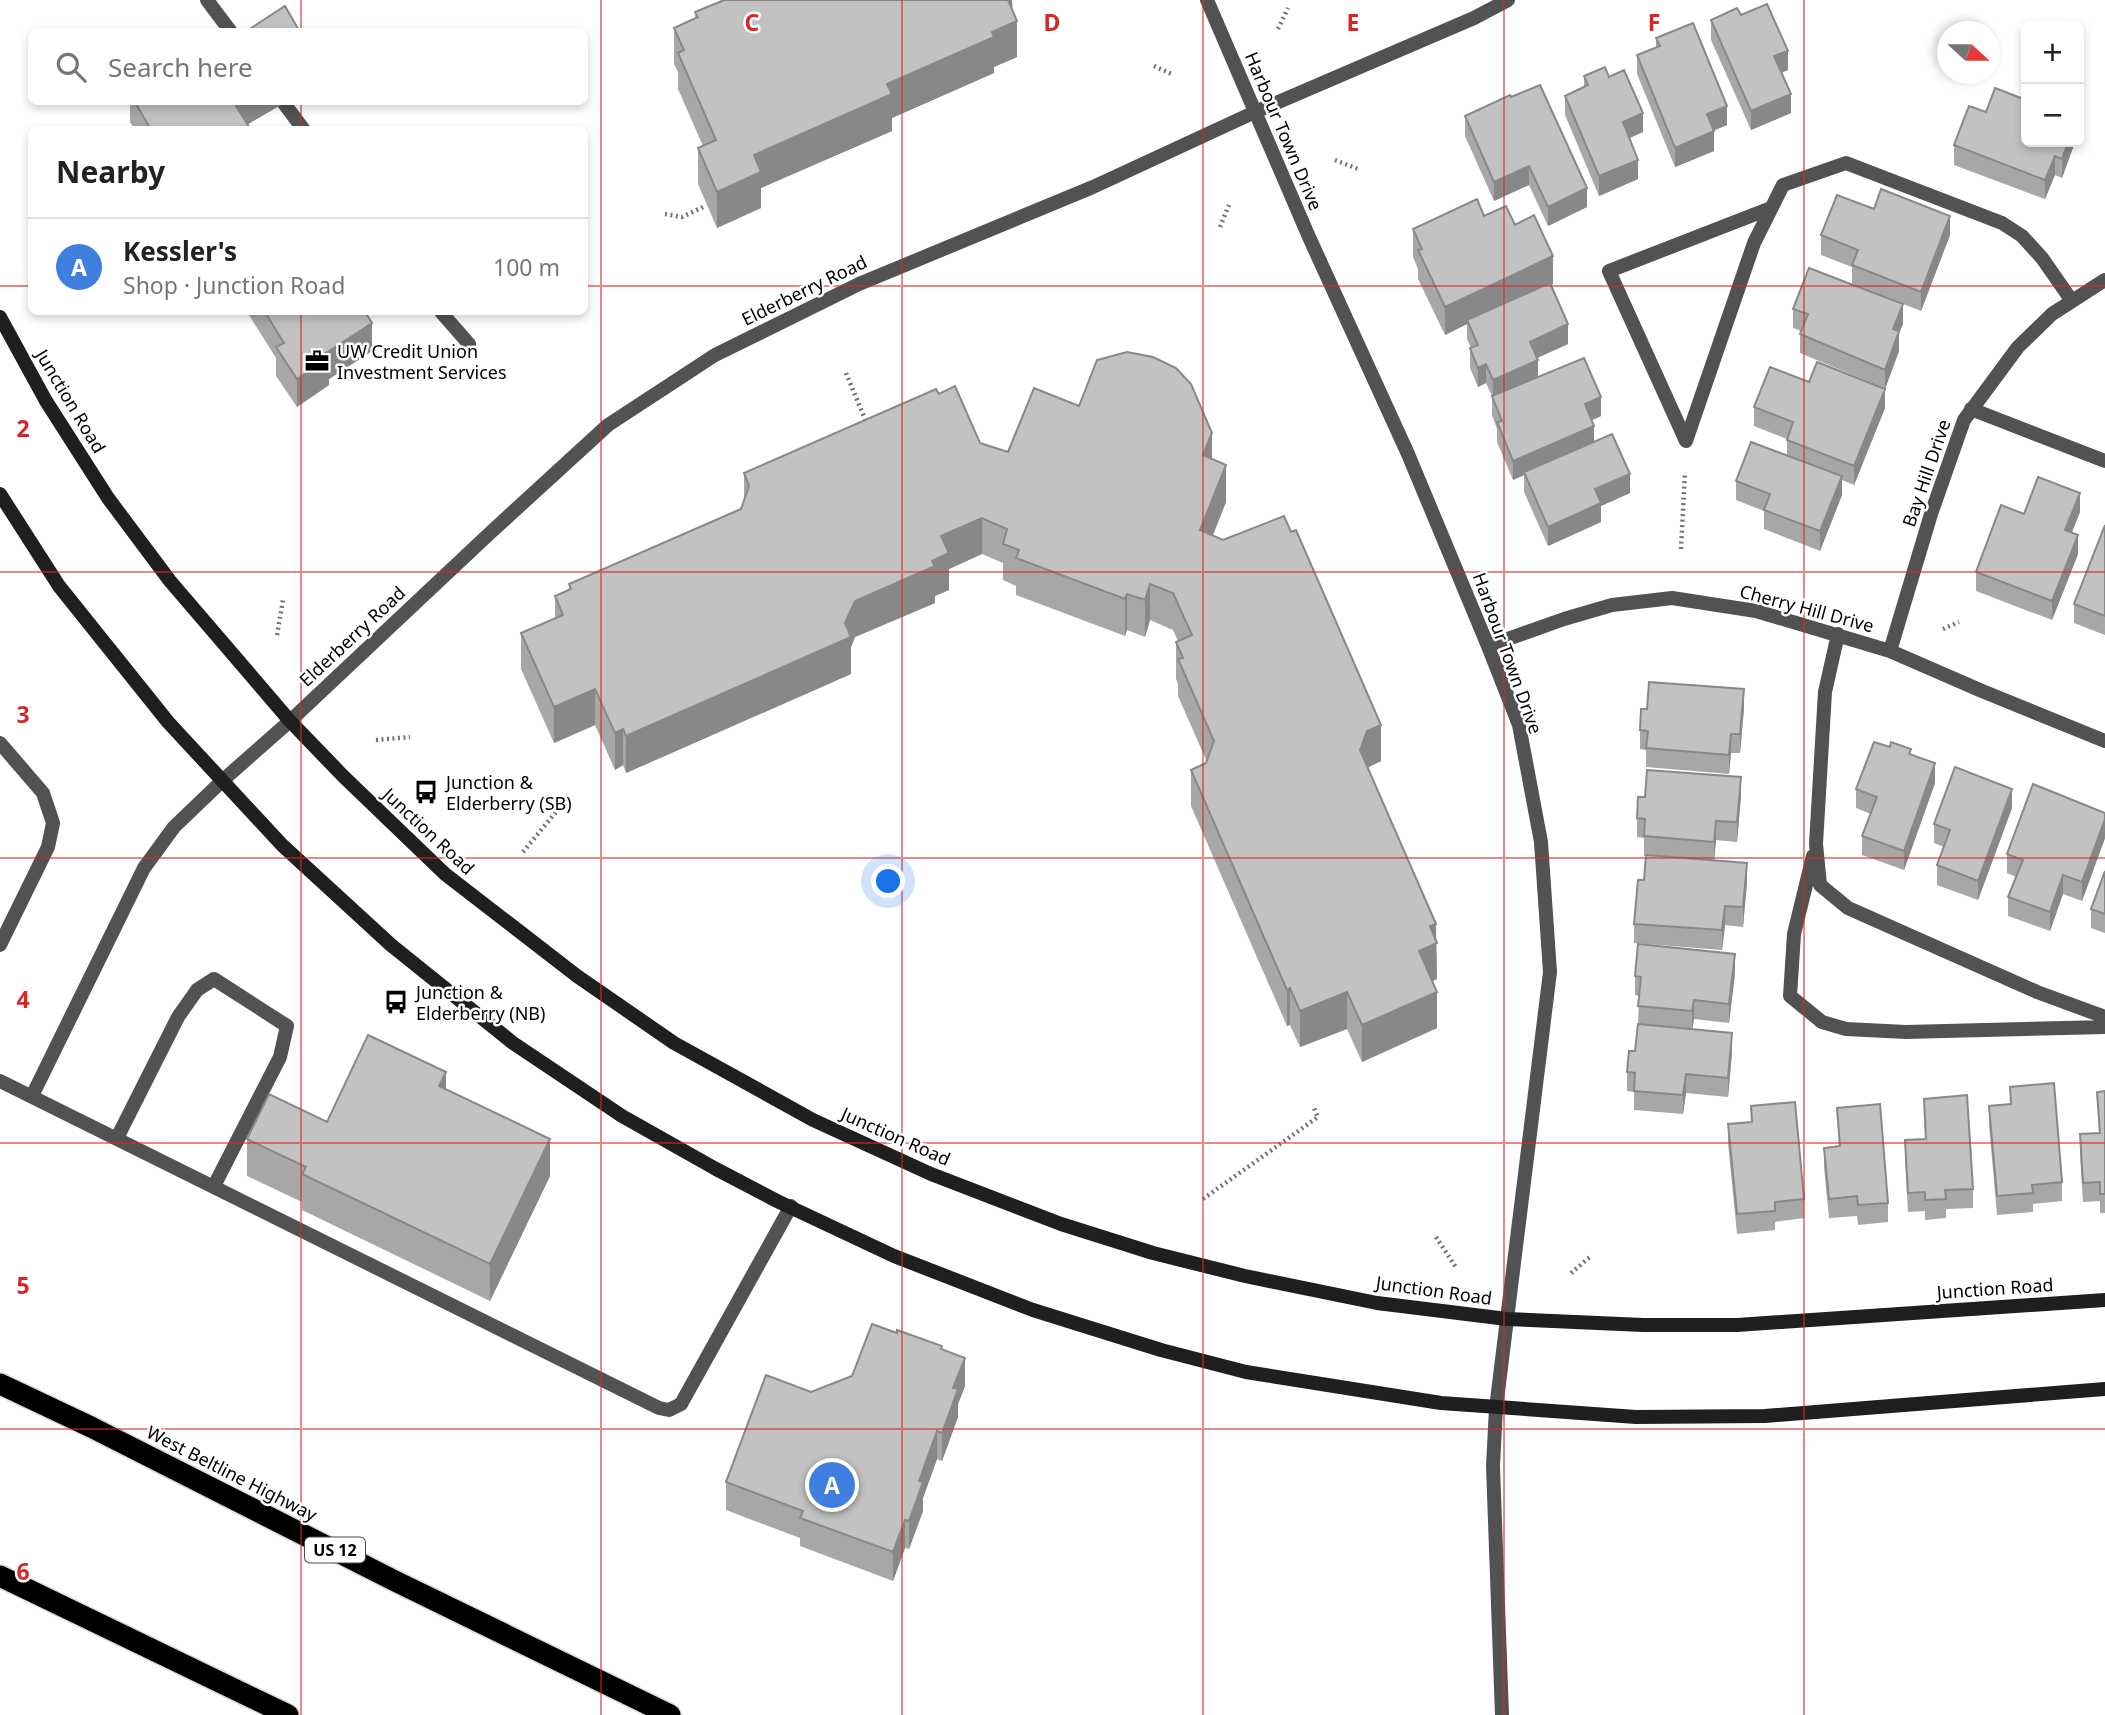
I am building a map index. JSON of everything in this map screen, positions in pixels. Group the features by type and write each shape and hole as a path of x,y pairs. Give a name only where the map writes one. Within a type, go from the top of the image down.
{"highway":[{"name":"West Beltline Highway","path":"0,1384 670,1715"},
{"path":"0,1576 288,1715"}],"street":[{"path":"207,0 228,28"},
{"name":"Harbour Town Drive","path":"1208,0 1309,237 1408,454 1489,646 1519,725 1541,842 1550,972 1496,1408 1493,1466 1502,1715"},
{"name":"Elderberry Road","path":"32,1096 144,868 174,827 608,425 715,355 859,284 1093,187 1255,112 1474,19 1508,0"},
{"path":"286,105 301,126"},
{"path":"1771,208 1609,271 1686,441 1754,243 1783,185 1846,163 2002,223 2029,243 2072,301"},
{"name":"Bay Hill Drive","path":"1890,651 1931,514 1964,420 2018,347 2052,314 2105,280"},
{"path":"444,315 469,344"},
{"name":"Junction Road","path":"0,317 46,401 108,498 170,581 290,721 343,776 445,874 577,976 674,1043 813,1120 944,1179 1061,1224 1153,1253 1245,1276 1377,1303 1507,1319 1643,1325 1737,1325 2105,1300"},
{"path":"1971,409 2105,461"},
{"path":"0,494 59,586 168,722 282,845 391,945 513,1043 622,1116 716,1169 894,1256 1033,1310 1161,1350 1259,1374 1441,1403 1636,1418 1765,1416 2105,1389"},
{"name":"Cherry Hill Drive","path":"1489,646 1612,605 1672,598 1756,611 1890,651 2105,741"},
{"path":"1838,634 1825,692 1816,844 1820,885 1848,908 2037,992 2105,1017"},
{"path":"0,743 43,793 53,823 48,847 0,945"},
{"path":"1816,844 1794,934 1790,996 1822,1022 1846,1029 1906,1032 2105,1027"},
{"path":"117,1138 178,1017 197,989 214,979 287,1026 280,1057 214,1186"},
{"path":"0,1081 659,1408 668,1410 681,1404 791,1206"}],"path":[{"path":"1278,29 1288,8"},
{"path":"1154,66 1174,75"},
{"path":"1335,160 1357,169"},
{"path":"1220,227 1229,205"},
{"path":"664,214 682,217 703,207"},
{"path":"846,373 868,426"},
{"path":"1681,549 1685,472"},
{"path":"278,635 283,600"},
{"path":"1943,629 1959,622"},
{"path":"376,740 410,737"},
{"path":"523,852 556,812"},
{"path":"1203,1199 1318,1117 1314,1108"},
{"path":"1436,1237 1457,1269"},
{"path":"1571,1273 1590,1257"}],"building":[{"path":"724,0 1008,0 1017,21 992,32 994,37 887,84 892,94 754,155 761,172 717,192 698,148 716,140 678,53 684,50 674,28 698,17 695,12"},
{"path":"1767,4 1788,51 1774,56 1791,94 1751,111 1711,20 1737,8 1741,15"},
{"path":"285,6 298,28 251,28"},
{"path":"1693,23 1727,106 1707,114 1714,131 1675,148 1637,55 1660,46 1656,38"},
{"path":"1605,67 1609,77 1624,70 1643,113 1623,122 1638,160 1599,176 1565,96 1588,85 1584,76"},
{"path":"1540,85 1587,188 1548,207 1529,166 1494,182 1465,116 1510,95 1511,97"},
{"path":"1995,88 2021,98 2021,147 2066,147 2062,159 2055,156 2045,180 1954,145 1969,106 1986,112"},
{"path":"137,105 235,105 248,126 149,126"},
{"path":"1881,189 1950,216 1921,292 1852,265 1858,250 1821,235 1837,195 1874,209"},
{"path":"1477,199 1484,216 1506,206 1515,225 1534,215 1553,256 1445,307 1418,250 1422,249 1413,229"},
{"path":"1809,268 1903,304 1893,329 1899,331 1885,370 1800,334 1808,314 1793,309"},
{"path":"1550,283 1568,324 1530,342 1538,360 1493,380 1486,364 1478,368 1470,348 1478,345 1467,320"},
{"path":"267,315 367,315 372,323 326,353 329,357 297,379 276,347 284,343"},
{"path":"1127,352 1153,357 1176,368 1191,384 1212,433 1203,455 1226,465 1200,530 1223,540 1284,516 1291,532 1296,530 1381,725 1367,731 1360,750 1436,924 1430,926 1437,943 1419,951 1437,992 1362,1025 1347,992 1300,1011 1290,988 1287,990 1191,770 1206,763 1214,741 1178,659 1183,658 1176,642 1192,635 1173,593 1150,584 1145,600 1127,594 1125,599 1016,558 1019,550 1003,544 1007,529 982,518 941,536 949,553 932,561 935,566 855,601 845,623 851,637 626,736 623,729 615,733 595,689 554,707 521,633 563,615 555,596 571,589 569,584 741,509 749,486 744,473 936,389 939,394 955,386 980,443 1008,452 1034,388 1079,406 1097,360"},
{"path":"1584,358 1601,397 1585,404 1594,426 1513,461 1497,422 1502,421 1492,396"},
{"path":"1817,362 1885,389 1854,466 1787,440 1793,422 1754,407 1770,367 1809,382"},
{"path":"1612,434 1630,474 1595,489 1601,503 1548,527 1524,472"},
{"path":"1751,442 1842,476 1820,531 1764,510 1770,494 1736,481"},
{"path":"2038,477 2080,493 2065,530 2078,535 2052,601 1976,572 2001,505 2024,514"},
{"path":"2105,525 2105,616 2074,604"},
{"path":"1649,682 1744,689 1740,734 1731,734 1729,755 1646,748 1648,731 1640,730 1641,709 1647,709"},
{"path":"1874,742 1890,747 1891,742 1911,749 1909,754 1935,763 1904,851 1862,836 1877,797 1856,789"},
{"path":"1955,767 2012,789 1978,881 1937,865 1950,830 1934,824"},
{"path":"1647,770 1741,777 1737,822 1716,821 1714,842 1644,836 1645,819 1637,818 1638,797 1645,797"},
{"path":"2033,784 2105,813 2082,882 2063,875 2050,912 2008,897 2023,860 2007,854"},
{"path":"1646,855 1747,863 1743,907 1725,906 1722,930 1634,924 1638,880 1644,880"},
{"path":"2105,871 2105,914 2091,909"},
{"path":"1638,944 1735,954 1729,1004 1694,1000 1692,1011 1638,1006 1641,977 1635,976"},
{"path":"1638,1024 1732,1033 1728,1078 1686,1074 1683,1095 1634,1091 1635,1073 1627,1072 1629,1051 1635,1051"},
{"path":"368,1035 446,1072 439,1086 550,1139 490,1264 302,1174 306,1167 247,1139 269,1094 327,1122"},
{"path":"2054,1083 2062,1182 2032,1185 2033,1193 1997,1196 1989,1106 2011,1104 2010,1087"},
{"path":"2105,1091 2105,1194 2100,1194 2100,1182 2083,1183 2080,1134 2100,1133 2097,1092"},
{"path":"1967,1095 1973,1189 1945,1190 1946,1199 1925,1200 1925,1192 1908,1193 1905,1140 1926,1139 1924,1099"},
{"path":"1795,1102 1804,1199 1775,1202 1775,1211 1737,1214 1728,1124 1752,1122 1751,1106"},
{"path":"1880,1104 1888,1203 1858,1205 1857,1196 1829,1199 1824,1148 1840,1146 1837,1108"},
{"path":"872,1324 942,1346 941,1349 965,1358 953,1388 958,1389 942,1433 937,1431 919,1481 923,1482 909,1521 905,1520 893,1552 800,1518 803,1511 726,1482 766,1375 811,1392 852,1376"}],"place":[{"name":"UW Credit Union Investment Services","path":"317,361"},
{"name":"Junction & Elderberry (SB)","path":"426,792"},
{"name":"Junction & Elderberry (NB)","path":"396,1002"},
{"name":"Kessler's","path":"832,1485"}]}
